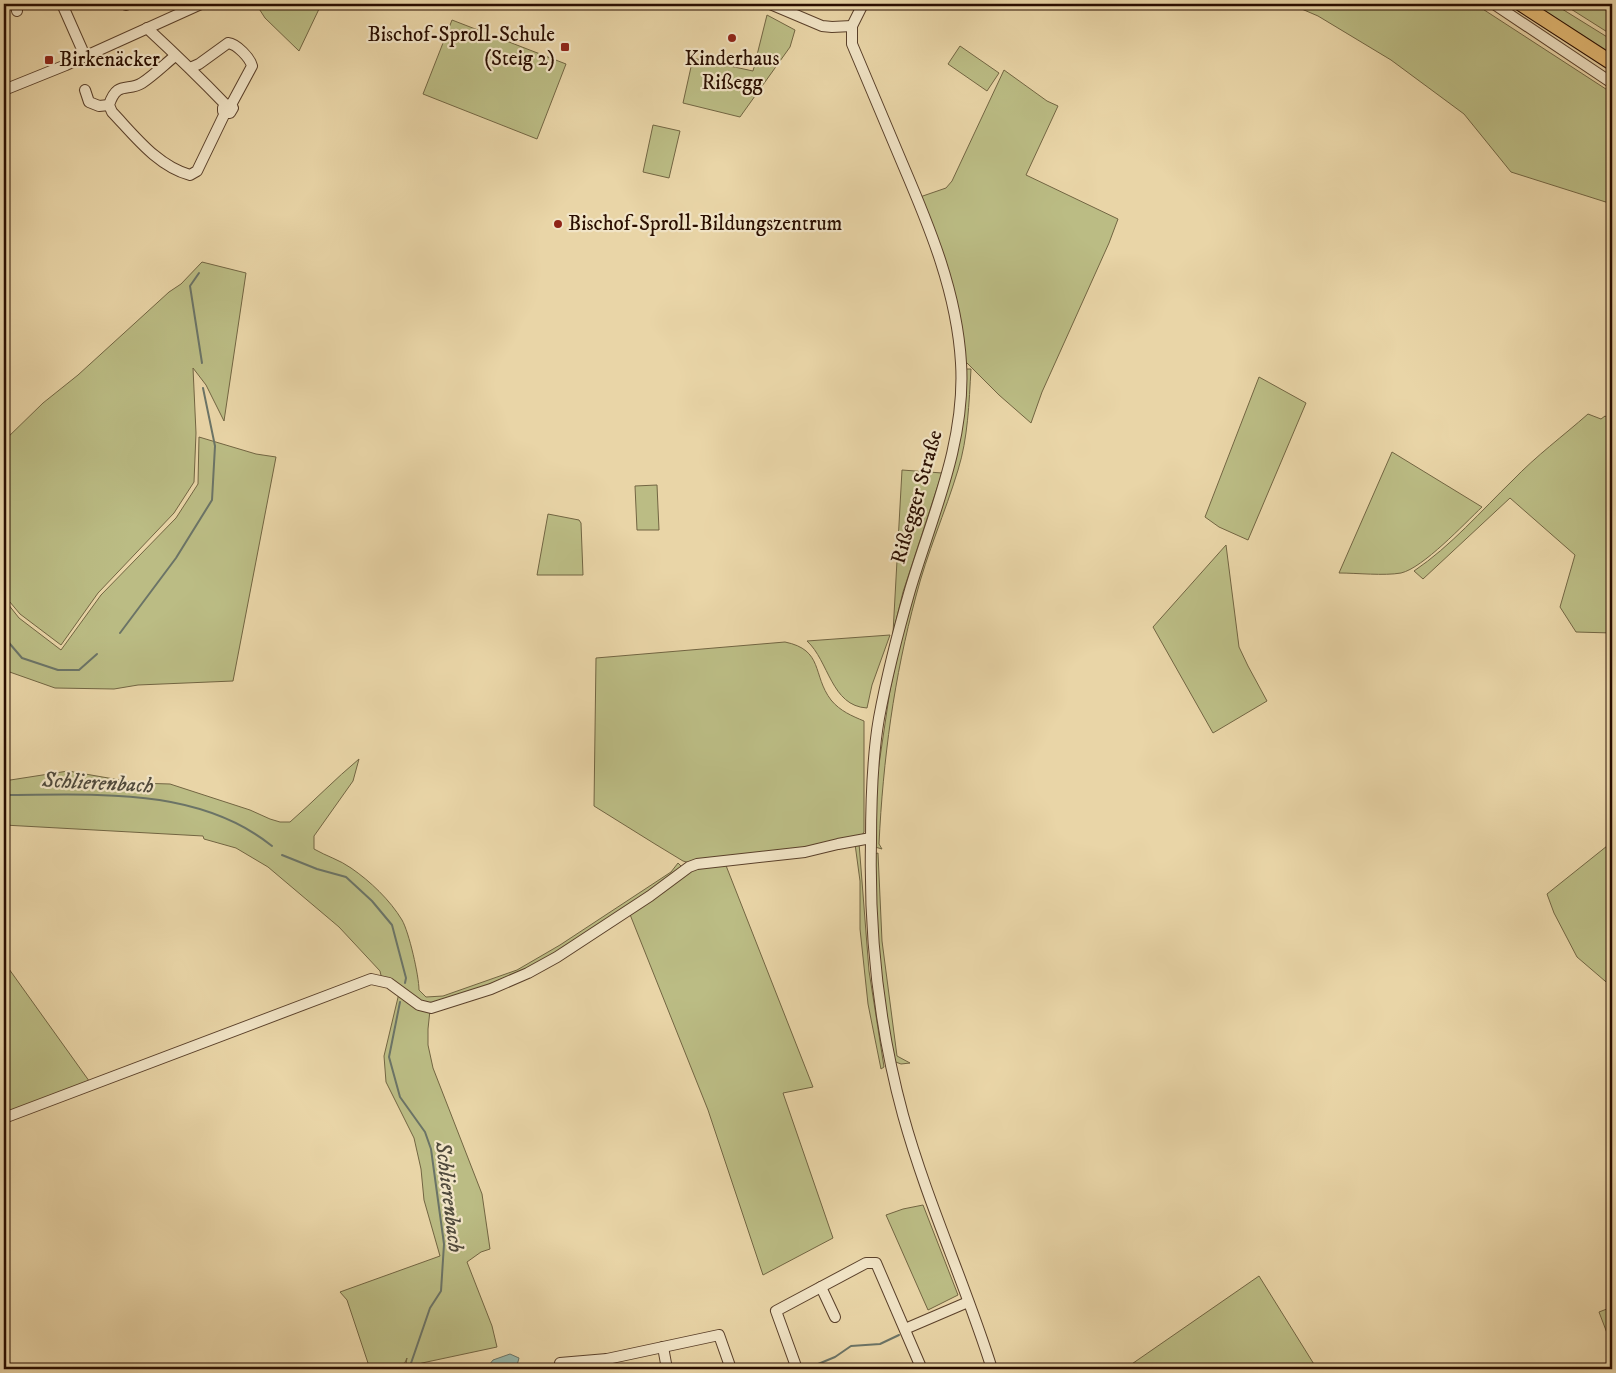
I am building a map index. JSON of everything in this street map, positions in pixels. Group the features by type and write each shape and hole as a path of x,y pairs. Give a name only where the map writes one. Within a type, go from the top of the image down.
{"highway":[{"path":"1521,4 1612,63"}],"street":[{"path":"62,4 85,56"},
{"path":"4,90 201,4"},
{"path":"770,4 822,26 832,27 852,26 863,4"},
{"path":"1494,4 1612,83"},
{"name":"Rißegger Straße","path":"852,26 852,44 917,198 944,271 955,311 962,369 958,420 948,473 908,598 882,704 873,778 870,838 871,914 877,974 892,1068 904,1116 930,1200 992,1369"},
{"path":"148,28 227,107"},
{"path":"108,105 112,112 149,151 181,172 190,175 197,171 227,107 252,66 251,61 234,45 228,44 190,68"},
{"path":"108,105 117,91 124,87 140,85 176,56"},
{"path":"85,90 89,102 99,106 108,105"},
{"path":"4,1118 371,979 389,983 419,1005 431,1008 490,989 528,973 558,957 650,896 689,867 697,864 805,852 870,838"},
{"path":"798,1369 776,1311 866,1263 876,1263 920,1365 918,1369"},
{"path":"821,1287 835,1317"},
{"path":"905,1329 968,1302"},
{"path":"560,1363 608,1364 663,1347 719,1335 731,1369"},
{"path":"663,1347 667,1369"}],"green space":[{"path":"256,4 319,4 319,9 299,51 265,18"},
{"path":"1290,4 1475,4 1612,93 1612,204 1511,172 1464,114 1391,60 1318,16"},
{"path":"1533,4 1554,4 1612,40 1612,55"},
{"path":"1563,4 1612,4 1612,35"},
{"path":"767,15 795,30 790,47 740,117 683,103 693,58 753,71"},
{"path":"452,20 566,64 537,139 423,94"},
{"path":"960,46 999,73 987,91 948,64"},
{"path":"1004,70 1047,101 1058,106 1026,175 1118,219 1042,392 1031,423 967,363 961,360 955,311 917,198 946,188 952,181"},
{"path":"653,125 680,131 669,178 643,172"},
{"path":"202,262 246,273 224,421 206,385 193,368 196,433 194,482 174,513 98,593 61,645 20,614 4,595 4,441 43,403 78,375 169,292 181,284"},
{"path":"967,369 971,369 970,395 961,458 920,580 901,657 883,781 879,844 882,849 875,847 877,778 890,690 904,626 938,515 964,373"},
{"path":"1259,377 1306,403 1248,540 1219,527 1205,517"},
{"path":"1588,414 1601,419 1605,416 1612,420 1612,633 1576,632 1560,607 1575,555 1510,498 1423,579 1414,571 1441,551 1531,463"},
{"path":"199,437 256,454 276,457 233,681 138,685 114,689 55,688 4,670 4,599 19,618 61,650 101,595 176,518 198,484"},
{"path":"1392,452 1482,507 1432,554 1410,569 1401,573 1387,574 1339,573"},
{"path":"902,470 942,473 903,592 893,633"},
{"path":"657,485 659,530 637,530 635,486"},
{"path":"548,514 579,520 581,523 583,575 537,575"},
{"path":"1226,545 1239,647 1267,701 1213,733 1153,627"},
{"path":"890,635 872,685 867,708 846,700 838,691 821,660 807,641"},
{"path":"785,642 806,651 812,657 825,691 838,707 864,721 864,832 861,837 802,851 690,863 683,861 594,806 596,658"},
{"path":"359,759 353,781 314,836 314,849 358,873 392,905 402,920 408,934 419,990 426,997 443,996 517,970 560,945 671,872 678,863 683,868 557,955 430,1010 428,1045 433,1068 482,1194 490,1249 481,1252 467,1262 492,1326 497,1347 422,1363 414,1366 414,1369 405,1369 407,1358 402,1369 370,1369 347,1300 340,1292 440,1256 424,1200 421,1169 414,1138 386,1082 384,1056 400,989 382,980 380,971 339,927 268,867 236,848 204,839 203,836 4,825 4,781 68,771 137,783 170,784 250,810 270,819 290,822"},
{"path":"1612,842 1612,987 1577,957 1554,913 1547,894"},
{"path":"859,843 869,971 884,1067 881,1069 868,1004 860,929 860,881 855,844"},
{"path":"878,853 882,941 897,1056 910,1063 901,1064 893,1061 876,935 875,854"},
{"path":"725,863 813,1087 783,1093 833,1238 763,1275 708,1110 629,912 689,869"},
{"path":"4,962 92,1085 4,1118"},
{"path":"923,1205 958,1295 928,1310 886,1215"},
{"path":"1259,1276 1317,1369 1126,1368"},
{"path":"1612,1307 1612,1341 1599,1312"}],"water":[{"path":"510,1354 519,1358 516,1369 486,1369 493,1360"}],"waterway":[{"path":"199,273 190,286 202,363"},
{"path":"120,633 176,558 212,500 215,446 203,388"},
{"path":"4,637 22,658 58,670 79,670 97,654"},
{"name":"Schlierenbach","path":"4,795 109,795 178,803 211,813 243,827 272,846"},
{"name":"Schlierenbach","path":"282,855 317,869 346,877 372,901 392,925 406,978 405,983"},
{"name":"Schlierenbach","path":"400,1002 389,1057 400,1097 425,1132 431,1149 444,1244 441,1291 430,1308 409,1369"},
{"path":"806,1369 835,1357 851,1346 880,1344 899,1335"}],"place":[{"name":"Kinderhaus Rißegg","path":"732,38"},
{"name":"Bischof-Sproll-Schule (Steig 2)","path":"565,47"},
{"name":"Birkenäcker","path":"49,60"},
{"name":"Bischof-Sproll-Bildungszentrum","path":"558,224"}]}
